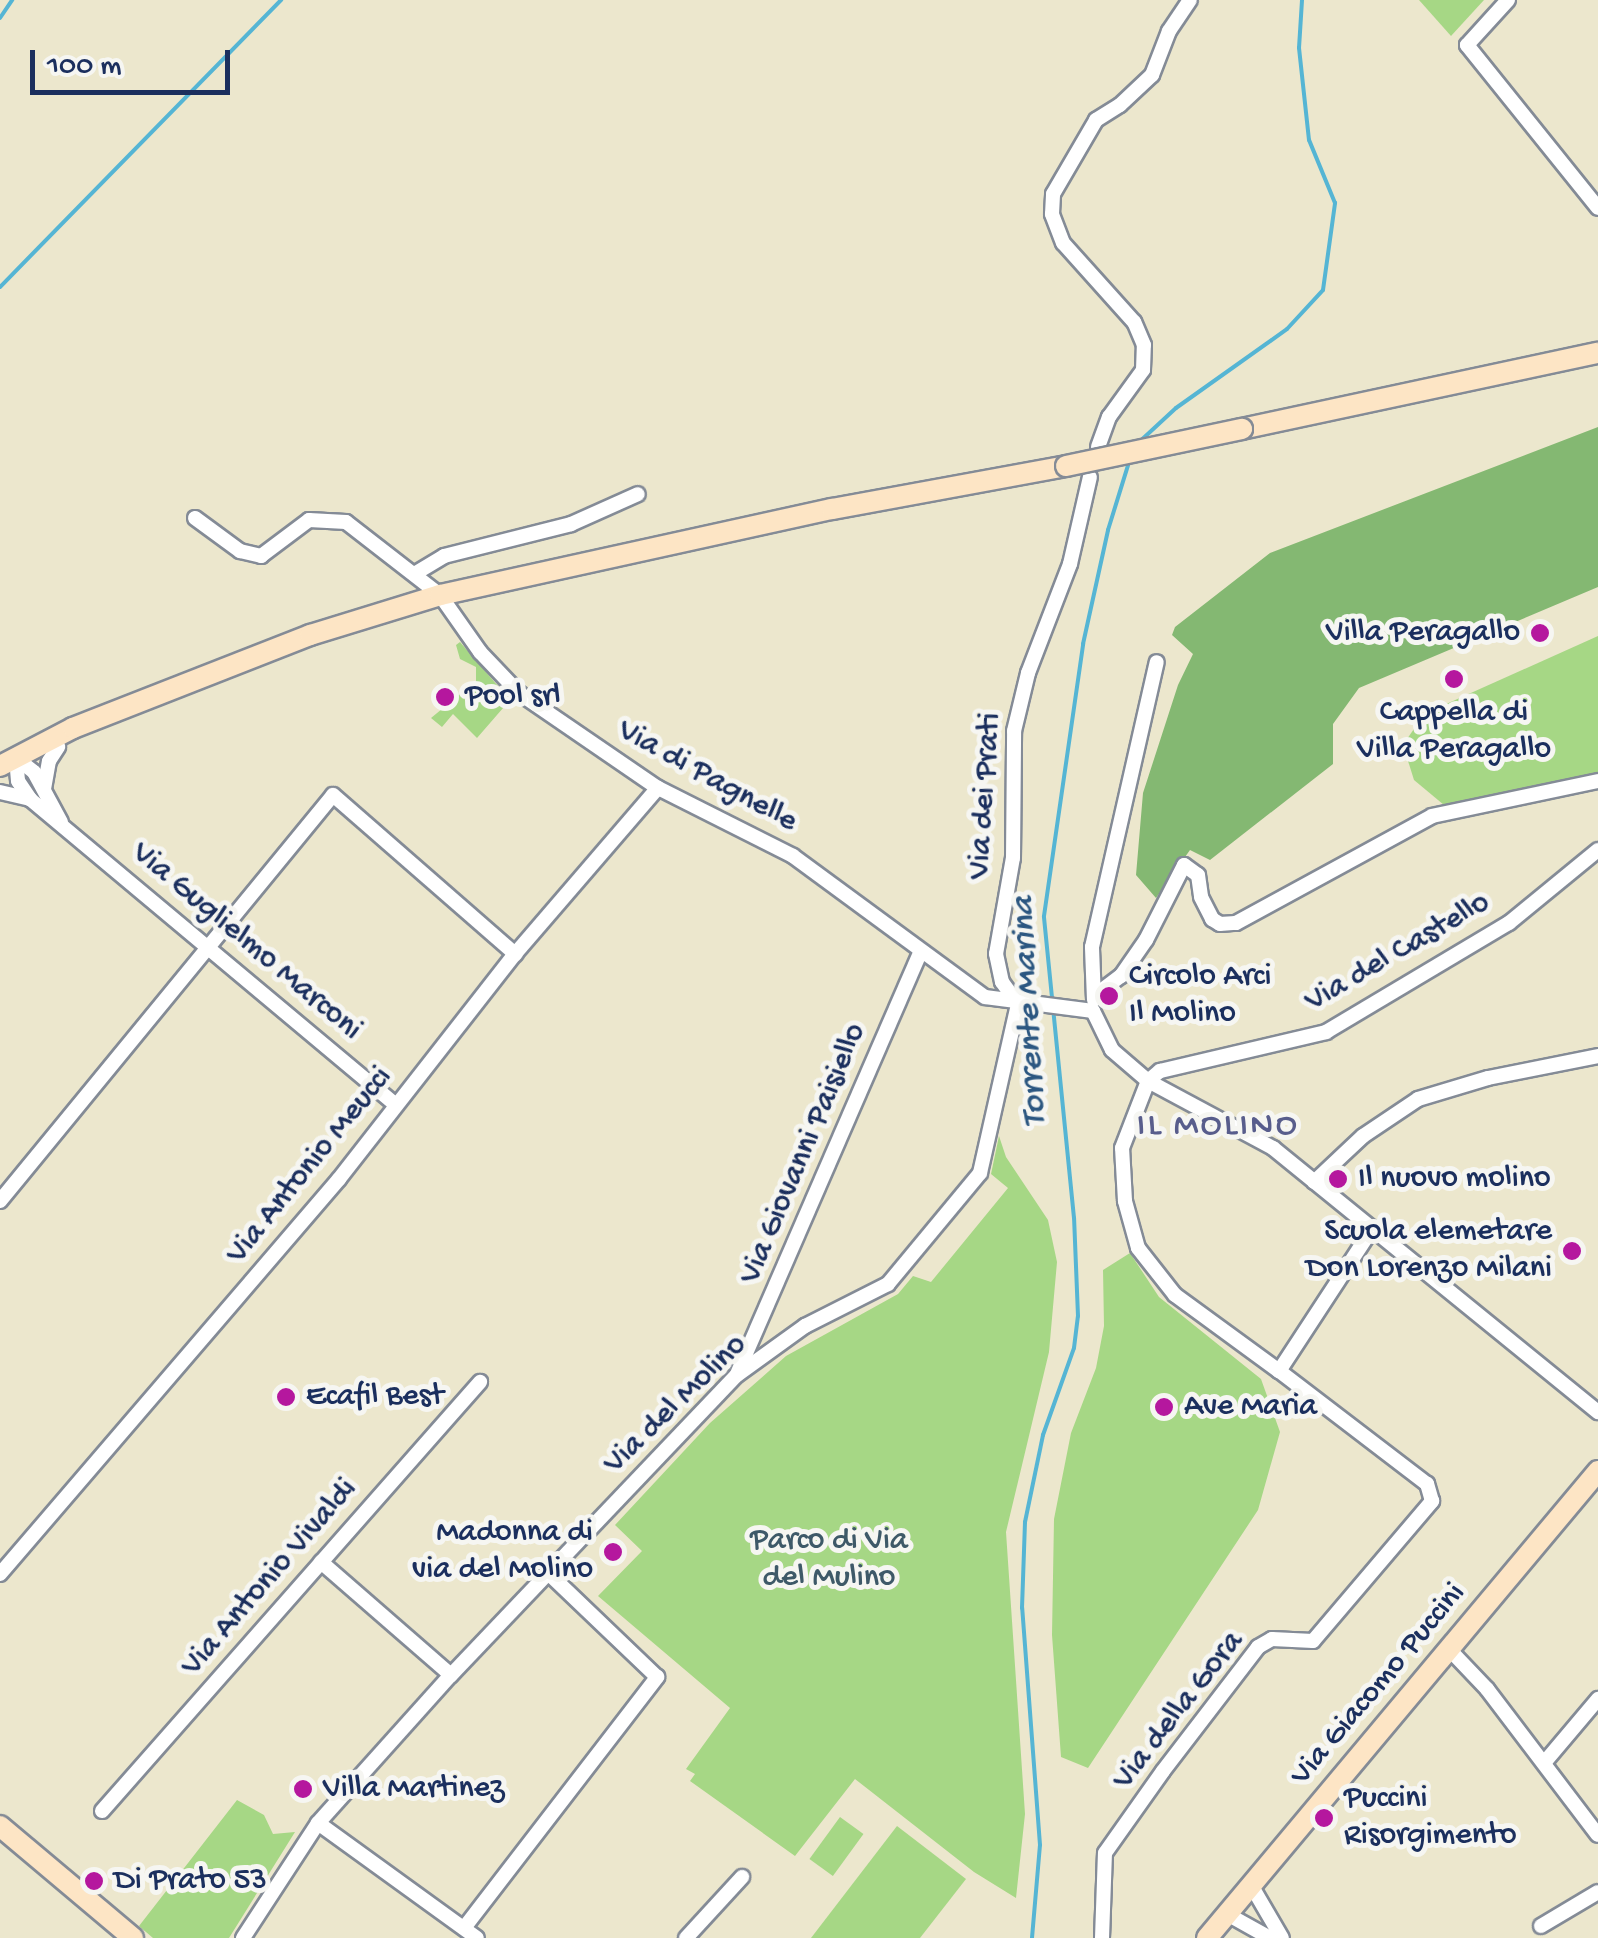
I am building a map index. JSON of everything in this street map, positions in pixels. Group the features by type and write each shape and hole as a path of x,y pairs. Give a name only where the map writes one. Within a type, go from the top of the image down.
{"main road":[{"path":"11,767 73,728 310,636 440,595 832,509 1066,466 1598,353"},
{"path":"11,767 58,748 124,710"},
{"name":"Via Giacomo Puccini","path":"1207,1938 1598,1471"},
{"path":"0,1826 133,1938"}],"street":[{"path":"1098,447 1109,417 1142,370 1144,344 1134,322 1063,244 1052,214 1053,194 1096,120 1120,105 1152,75 1169,31 1190,0"},
{"path":"1508,0 1467,45 1598,208"},
{"name":"Via dei Prati","path":"1023,1005 1002,982 996,954 1013,858 1014,730 1028,673 1070,564 1090,477"},
{"path":"416,573 444,556 571,524 638,494"},
{"name":"Via di Pagnelle","path":"195,518 240,551 261,556 309,520 346,522 440,595 480,652 518,693 658,788 793,856 920,954 985,998 1023,1005"},
{"path":"1157,662 1092,947 1089,1005 1112,1050 1148,1081 1273,1148 1598,1412"},
{"path":"44,790 50,761 58,748"},
{"name":"Via Guglielmo Marconi","path":"11,767 44,790 61,822"},
{"name":"Via Guglielmo Marconi","path":"11,767 30,799 395,1104"},
{"path":"1023,1005 1089,1005 1120,976 1146,940 1184,865 1198,875 1201,896 1212,919 1220,924 1236,923 1432,816 1598,782"},
{"name":"Via Antonio Meucci","path":"0,1574 339,1179 515,954 658,788"},
{"name":"Via Guglielmo Marconi","path":"0,792 30,799"},
{"path":"0,1201 333,795 515,954"},
{"name":"Via del Castello","path":"1148,1081 1160,1072 1326,1032 1509,923 1598,850"},
{"name":"Via Giovanni Paisiello","path":"737,1375 920,954"},
{"name":"Via del Molino","path":"243,1938 318,1823 451,1674 737,1375 805,1326 888,1284 980,1173 1023,1005"},
{"path":"1314,1182 1363,1136 1418,1099 1488,1078 1598,1056"},
{"path":"1148,1081 1122,1148 1125,1201 1138,1248 1175,1295 1279,1371 1372,1228"},
{"name":"Via della Gora","path":"1102,1938 1105,1854 1162,1771 1258,1647 1272,1639 1313,1640 1432,1501 1427,1484 1279,1371"},
{"name":"Via Antonio Vivaldi","path":"102,1811 480,1382"},
{"path":"321,1562 451,1674"},
{"path":"318,1823 470,1933 657,1677 548,1573"},
{"path":"1448,1648 1487,1688 1598,1835"},
{"path":"1544,1762 1598,1699"},
{"path":"686,1938 742,1877"},
{"path":"1251,1885 1282,1938"},
{"path":"1541,1926 1598,1892"},
{"path":"1227,1914 1270,1938"}],"green space":[{"path":"1419,0 1484,0 1451,36"},
{"path":"1598,427 1598,587 1359,688 1333,724 1333,764 1210,860 1190,850 1156,898 1136,875 1143,793 1178,685 1193,654 1172,635 1175,627 1270,553"},
{"path":"1598,636 1598,773 1444,805 1414,780 1403,745 1424,714"},
{"path":"460,642 510,700 477,738 453,714 442,727 431,718 476,681 476,667 460,659 456,645"},
{"name":"Parco di Via del Mulino","path":"999,1136 1006,1157 1048,1220 1057,1262 1049,1352 1006,1532 1025,1814 1016,1898 974,1872 855,1779 795,1856 690,1781 695,1774 686,1769 730,1708 598,1596 642,1551 615,1525 710,1423 786,1356 898,1294 913,1276 931,1282 1008,1188 991,1174"},
{"path":"1130,1253 1159,1297 1261,1379 1280,1432 1258,1510 1088,1768 1061,1757 1052,1635 1054,1519 1071,1433 1096,1368 1104,1326 1103,1270"},
{"path":"237,1800 264,1815 273,1834 295,1832 229,1938 153,1938 139,1926"},
{"path":"840,1817 863,1834 833,1876 809,1859"},
{"path":"897,1826 966,1879 920,1938 811,1938"}],"waterway":[{"path":"0,18 12,0"},
{"path":"0,287 281,0"},
{"name":"Torrente Marina","path":"1137,444 1176,408 1287,329 1323,290 1335,203 1309,140 1299,48 1302,0"},
{"name":"Torrente Marina","path":"1032,1938 1040,1845 1022,1608 1025,1522 1043,1435 1074,1348 1078,1316 1074,1218 1044,916 1083,644 1108,530 1129,462"}],"place":[{"name":"Villa Peragallo","path":"1540,633"},
{"name":"Cappella di Villa Peragallo","path":"1454,679"},
{"name":"Pool srl","path":"445,697"},
{"name":"Circolo Arci Il Molino","path":"1109,996"},
{"name":"Il nuovo molino","path":"1338,1179"},
{"name":"Scuola elemetare Don Lorenzo Milani","path":"1572,1251"},
{"name":"Ecafil Best","path":"286,1397"},
{"name":"Ave Maria","path":"1164,1407"},
{"name":"Madonna di via del Molino","path":"613,1552"},
{"name":"Villa Martinez","path":"303,1789"},
{"name":"Puccini Risorgimento","path":"1324,1818"},
{"name":"Di Prato 53","path":"94,1881"}],"district":[{"name":"IL MOLINO","path":"1218,1127"}]}
